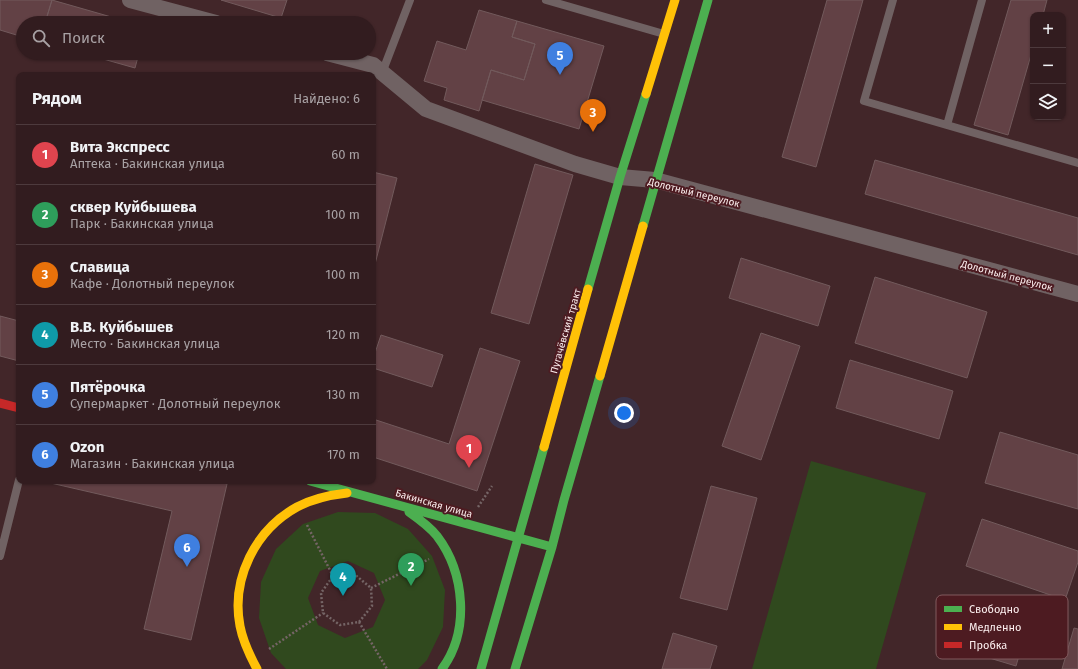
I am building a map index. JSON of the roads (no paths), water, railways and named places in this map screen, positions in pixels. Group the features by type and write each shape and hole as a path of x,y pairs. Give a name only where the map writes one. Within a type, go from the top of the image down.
{"main road":[{"name":"Пугачёвский тракт","path":"481,669 620,177 675,0"},
{"path":"515,669 552,547 566,492 708,0"},
{"path":"0,403 16,407"},
{"name":"Бакинская улица","path":"322,484 552,547"},
{"path":"257,669 243,640 237,602 245,566 254,548 266,530 296,508 313,500 332,495 354,492"},
{"path":"397,505 413,514 436,536 446,550 459,581 461,614 458,631 451,653 442,669"}],"street":[{"path":"130,0 190,16"},
{"name":"Долотный переулок","path":"353,60 372,65 426,109 576,164 620,177 655,180 1078,294"}],"lane":[{"path":"382,73 410,0"},
{"path":"546,0 664,34"},
{"path":"893,0 864,101 1078,163"},
{"path":"947,125 982,0"},
{"path":"0,556 18,484"}],"place":[{"name":"Пятёрочка","path":"560,75"},
{"name":"Славица","path":"593,132"},
{"name":"Вита Экспресс","path":"469,468"},
{"name":"Ozon","path":"187,567"},
{"name":"сквер Куйбышева","path":"411,586"},
{"name":"В.В. Куйбышев","path":"343,596"}]}
